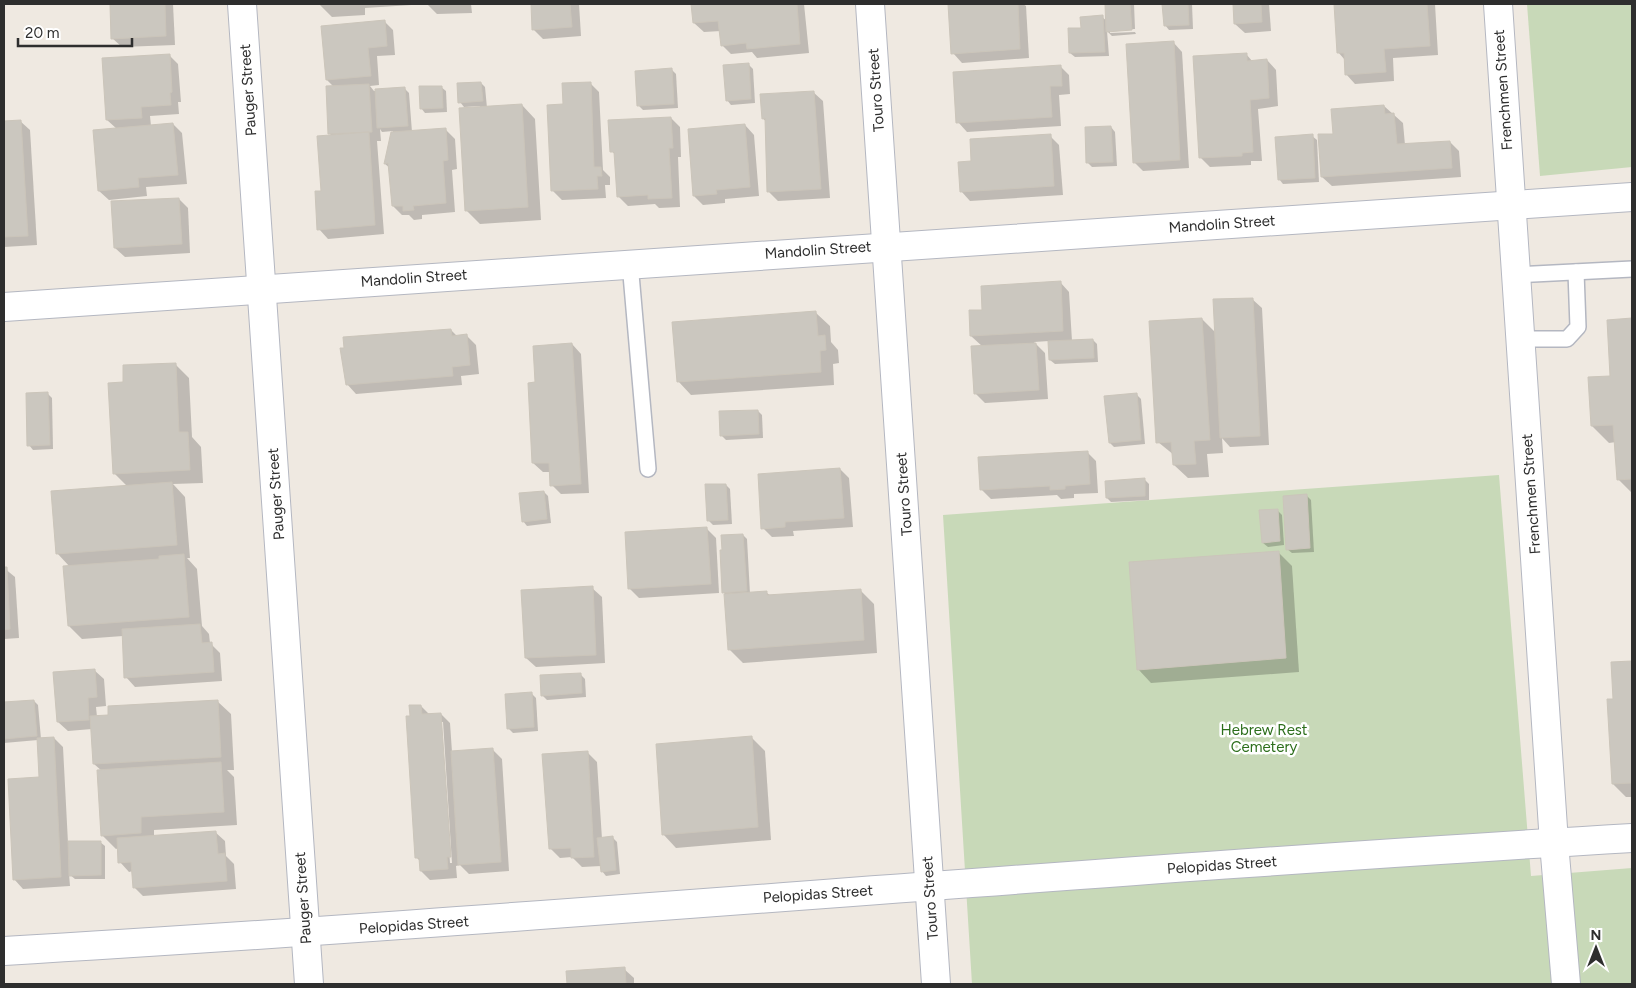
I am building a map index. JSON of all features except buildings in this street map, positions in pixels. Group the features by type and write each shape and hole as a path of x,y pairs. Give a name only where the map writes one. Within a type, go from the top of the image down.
{"street":[{"name":"Pauger Street","path":"242,4 309,984"},
{"name":"Touro Street","path":"870,4 936,984"},
{"name":"Frenchmen Street","path":"1498,4 1554,843 1566,984"},
{"name":"Mandolin Street","path":"4,308 630,263 1632,196"},
{"name":"Pelopidas Street","path":"4,951 306,933 928,885 1632,838"}],"lane":[{"path":"630,263 648,469"},
{"path":"1516,275 1632,269"},
{"path":"1520,339 1567,339 1578,327 1576,272"}],"green space":[{"path":"1527,4 1632,4 1632,167 1540,176"},
{"name":"Hebrew Rest Cemetery","path":"1499,475 1531,876 1632,868 1632,984 972,984 943,515"}]}
